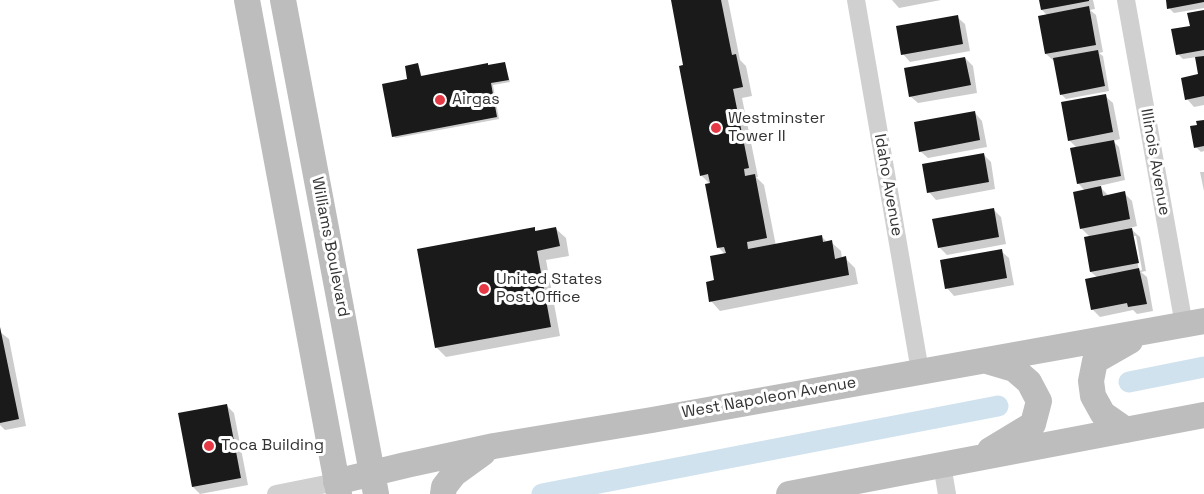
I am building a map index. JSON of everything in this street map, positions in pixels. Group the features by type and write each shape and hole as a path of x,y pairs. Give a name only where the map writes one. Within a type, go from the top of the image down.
{"main road":[{"path":"247,0 338,488"},
{"name":"Williams Boulevard","path":"283,0 374,484"},
{"name":"West Napoleon Avenue","path":"338,488 374,484 494,446 1194,323"},
{"path":"1126,430 1103,414 1093,396 1091,381 1095,361 1146,331"},
{"path":"977,458 1033,424 1039,402 1029,382 1014,369 984,360"},
{"path":"789,494 1204,415"},
{"path":"443,494 444,487 454,474 494,446"}],"street":[{"name":"Idaho Avenue","path":"856,0 920,371"},
{"name":"Illinois Avenue","path":"1126,0 1194,323"},
{"path":"942,465 947,494"},
{"path":"276,494 338,488"}],"building":[{"name":"Westminster Tower II","path":"671,0 721,0 732,55 736,54 743,87 733,89 749,168 744,169 745,176 755,174 767,238 747,242 748,249 822,235 823,242 832,240 835,259 846,256 849,275 709,302 706,282 714,280 710,256 726,253 724,247 717,248 705,184 710,183 708,174 700,176 679,66 683,65"},
{"path":"1039,0 1089,0 1089,1 1041,10"},
{"path":"1166,0 1204,0 1204,2 1167,9"},
{"path":"1089,6 1096,45 1045,54 1038,16"},
{"path":"1204,10 1204,50 1176,55 1171,29 1190,26 1187,13"},
{"path":"958,15 963,44 901,55 896,26"},
{"path":"1098,50 1105,86 1060,95 1053,58"},
{"path":"1204,56 1204,96 1185,100 1181,78 1198,74 1195,57"},
{"path":"965,57 971,85 909,97 904,68"},
{"name":"Airgas","path":"505,62 509,80 491,83 497,117 392,137 382,84 407,79 405,66 418,63 421,76 488,63 488,65"},
{"path":"1106,94 1113,132 1068,141 1061,102"},
{"path":"975,111 980,140 919,152 914,122"},
{"path":"1204,120 1204,146 1194,148 1190,126 1197,125 1196,121"},
{"path":"1114,140 1121,176 1077,184 1070,148"},
{"path":"984,153 989,182 927,193 922,164"},
{"path":"1101,186 1103,196 1125,191 1130,219 1080,229 1073,192"},
{"path":"994,208 999,237 938,248 932,219"},
{"name":"United States Post Office","path":"535,227 535,231 556,227 560,246 537,251 551,327 435,348 417,249"},
{"path":"1132,228 1139,263 1090,272 1084,237"},
{"path":"1002,249 1007,278 945,289 940,260"},
{"path":"1139,268 1147,304 1128,307 1127,303 1091,310 1085,279"},
{"path":"0,327 19,419 0,423"},
{"name":"Toca Building","path":"227,404 241,478 192,487 178,413"}],"waterway":[{"path":"1129,382 1204,367"},
{"path":"542,494 998,406"}],"place":[{"name":"Airgas","path":"440,100"},
{"name":"Westminster Tower II","path":"716,128"},
{"name":"United States Post Office","path":"484,289"},
{"name":"Toca Building","path":"209,446"}]}
